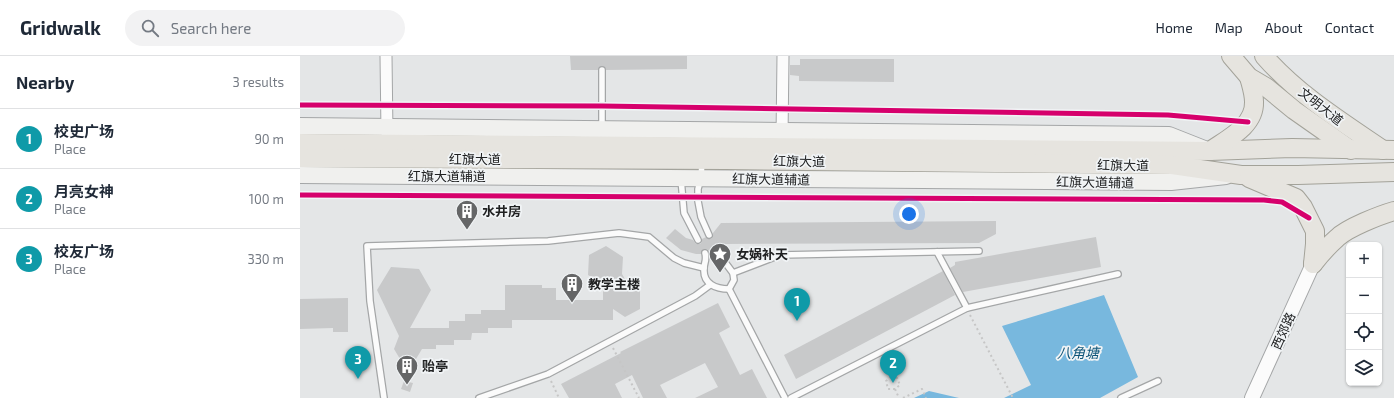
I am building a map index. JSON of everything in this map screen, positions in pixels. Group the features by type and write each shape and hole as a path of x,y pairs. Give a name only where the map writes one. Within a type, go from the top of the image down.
{"main road":[{"name":"文明大道","path":"1231,56 1249,77 1266,87 1294,110 1390,175"},
{"name":"文明大道","path":"1264,56 1274,68 1342,123 1390,152"},
{"path":"1210,151 1242,129 1248,122 1254,109 1254,101 1249,77"},
{"path":"300,126 387,135"},
{"name":"红旗大道","path":"300,143 387,135 602,137 681,164"},
{"path":"602,137 782,139"},
{"name":"红旗大道","path":"300,158 681,164 702,153 782,139 1210,151 1292,148 1350,149 1390,152"},
{"name":"红旗大道","path":"702,153 1172,165 1241,175 1390,175"},
{"name":"红旗大道辅道","path":"300,175 681,164 701,178 1171,182 1241,175"},
{"path":"1241,175 1296,198 1303,207 1315,231 1313,264"},
{"path":"1313,264 1338,236 1366,221 1394,211"}],"street":[{"path":"386,56 387,135"},
{"path":"782,56 782,139"},
{"name":"西郊路","path":"1252,398 1313,264"}],"lane":[{"path":"602,70 602,137"},
{"path":"702,153 698,202 701,217 709,235"},
{"path":"681,164 684,213 698,240"},
{"path":"384,398 370,301 367,246 548,242 619,233 649,237 674,258 684,263 704,268"},
{"path":"715,249 733,273 734,280 729,289"},
{"path":"733,273 780,255 979,251"},
{"path":"937,252 967,308"},
{"path":"705,253 706,260 704,274 710,285 719,289 729,289"},
{"path":"791,398 967,308 1118,274"},
{"path":"479,398 548,374 695,296 710,285"},
{"path":"729,289 785,398"},
{"path":"1121,398 1158,381"}],"path":[{"path":"967,308 1013,398"},
{"path":"610,342 639,398"},
{"path":"885,350 890,364 891,377"},
{"path":"548,374 559,398"},
{"path":"891,377 897,378 900,385 895,389 888,389 886,381 891,377"},
{"path":"895,389 899,398"},
{"path":"903,398 922,389 926,398"}],"water":[{"name":"八角塘","path":"1104,295 1138,377 1100,398 1004,398 1031,385 1002,326"},
{"path":"929,391 959,398 914,398"}],"building":[{"path":"570,56 687,56 687,69 606,70 602,66 598,70 571,70"},
{"path":"800,59 894,59 894,82 799,81 799,76 790,75 790,65 800,65"},
{"path":"996,221 996,234 979,243 722,244 718,246 713,245 711,250 709,251 704,249 701,254 696,254 681,250 666,238 675,229 686,238 693,240 696,244 700,244 702,239 706,237 709,239 712,238 713,233 721,223"},
{"path":"1096,237 1101,267 963,292 950,268 955,265 955,262"},
{"name":"教学主楼","path":"606,246 623,257 622,274 626,281 640,289 640,309 625,317 613,309 613,320 512,320 512,328 488,328 488,333 472,333 471,340 454,340 454,345 436,345 436,349 422,349 416,359 400,359 394,349 399,336 377,290 391,267 419,269 431,290 410,328 449,328 449,321 465,321 465,314 481,314 481,310 505,310 505,285 542,285 542,288 556,288 556,300 603,300 603,284 588,275 589,255"},
{"path":"943,271 955,295 796,379 784,355"},
{"path":"348,298 348,332 333,332 333,328 300,329 300,299"},
{"path":"718,303 730,327 719,333 740,375 752,369 767,398 695,398 718,387 705,363 660,385 667,398 643,398 632,375 615,384 622,398 569,398 561,384 621,353 620,352"},
{"name":"贻亭","path":"404,381 413,383 410,392 401,389"}],"cycle path":[{"path":"300,105 602,106 1168,115 1248,122"},
{"path":"300,195 1264,200 1282,202 1309,218"}],"place":[{"name":"水井房","path":"467,230"},
{"name":"女娲补天","path":"720,274"},
{"name":"教学主楼","path":"572,304"},
{"name":"校史广场","path":"797,321"},
{"name":"校友广场","path":"358,379"},
{"name":"月亮女神","path":"893,383"},
{"name":"贻亭","path":"407,386"}]}
